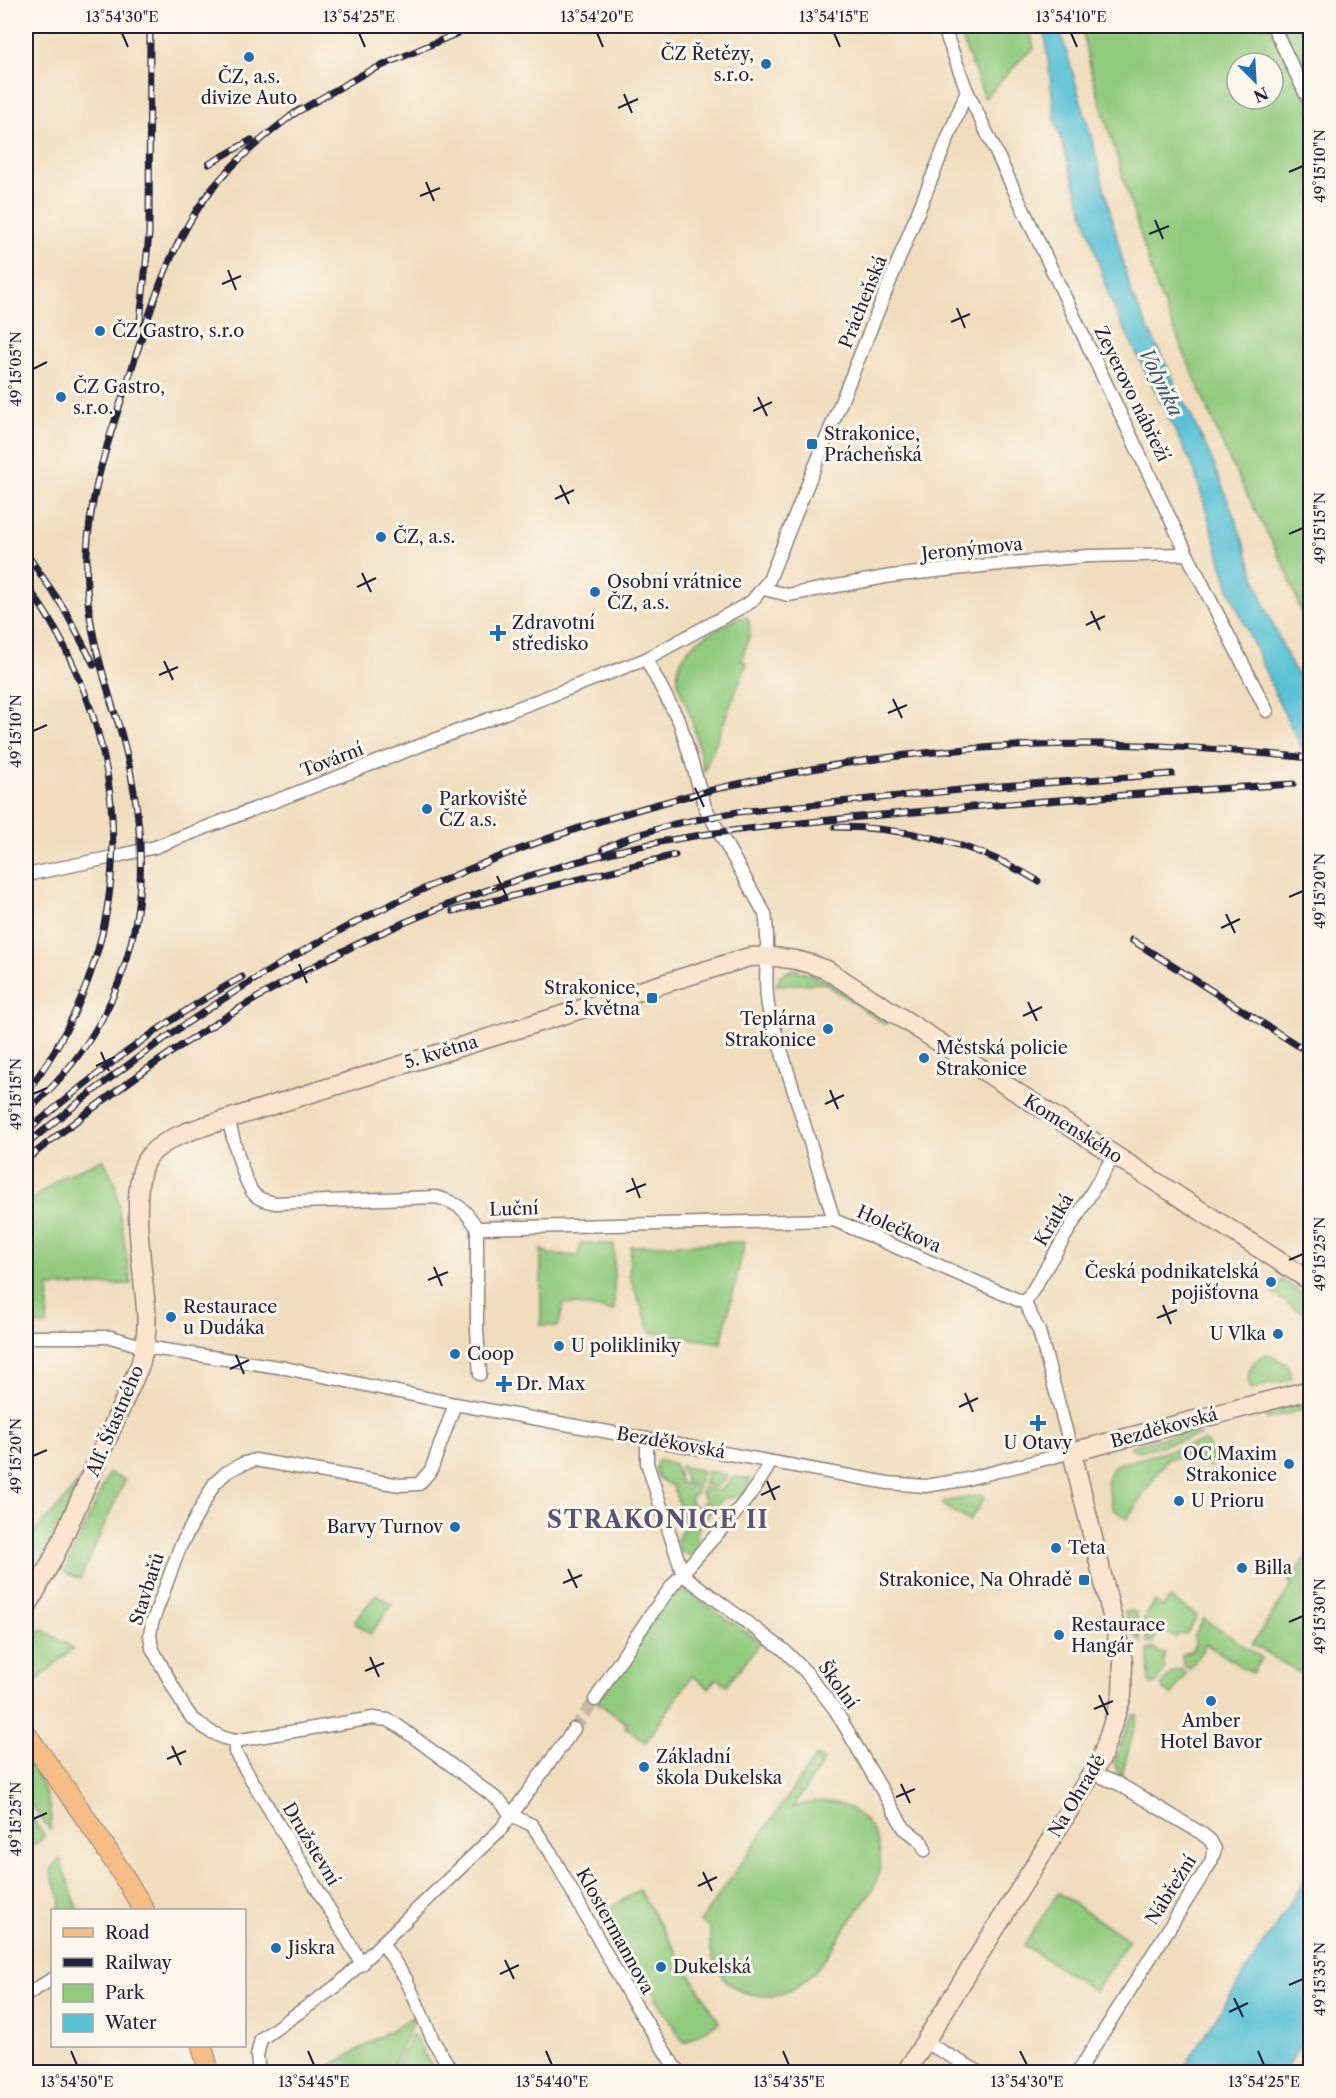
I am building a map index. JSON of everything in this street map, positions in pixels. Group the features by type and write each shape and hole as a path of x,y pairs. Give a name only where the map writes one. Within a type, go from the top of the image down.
{"main road":[{"name":"5. května","path":"138,1183 144,1163 150,1154 178,1137 228,1119 730,962 749,957 768,956"},
{"name":"Komenského","path":"768,956 793,958 827,970 1311,1281"},
{"name":"Alf. Šťastného","path":"26,1609 62,1541 135,1380 145,1347 147,1312 140,1238 138,1183"},
{"name":"Bezděkovská","path":"1072,1452 1311,1390"},
{"name":"Na Ohradě","path":"906,2073 1101,1759 1119,1705 1123,1681 1123,1661 1072,1452"},
{"path":"26,1734 94,1830 143,1909"},
{"path":"202,2047 209,2073"}],"street":[{"path":"943,26 967,92"},
{"path":"1273,26 1311,103"},
{"name":"Zeyerovo nábřeží","path":"967,92 1187,554 1267,711"},
{"name":"Prácheňská","path":"764,589 770,580 967,92"},
{"name":"Jeronýmova","path":"764,589 788,594 891,576 991,565 1088,556 1187,554"},
{"name":"Tovární","path":"26,875 113,858 155,847 646,660 751,602 764,589"},
{"path":"646,660 680,723 705,807 765,914 768,928 768,956"},
{"name":"Holečkova","path":"768,956 766,989 769,1011 834,1220 1025,1304"},
{"name":"Luční","path":"228,1119 247,1183 253,1193 261,1199 275,1203 436,1197 459,1206 468,1214 477,1228 834,1220"},
{"name":"Krátká","path":"1025,1304 1114,1155"},
{"path":"477,1228 477,1330 480,1374"},
{"path":"1025,1304 1039,1331 1072,1452"},
{"name":"Bezděkovská","path":"26,1336 111,1337 145,1347 285,1368 455,1404 888,1484 925,1486 963,1480 1072,1452"},
{"name":"Stavbařů","path":"235,1741 209,1731 192,1718 150,1643 152,1623 180,1547 214,1484 227,1472 255,1460 400,1485 419,1484 431,1470 455,1404"},
{"path":"647,1439 647,1463 683,1575"},
{"path":"595,1700 621,1657 670,1589 754,1489 771,1462"},
{"name":"Školní","path":"683,1575 784,1650 806,1672 845,1726 904,1828 921,1841 925,1850"},
{"path":"235,1741 381,1718 397,1725 501,1802 511,1815"},
{"path":"258,2073 257,2056 261,2039 338,1985 362,1964 501,1829 574,1729"},
{"name":"Družstevní","path":"235,1741 235,1752 362,1964"},
{"name":"Nábřežní","path":"1078,2073 1210,1862 1215,1849 1210,1840 1201,1833 1119,1784 1092,1773"},
{"name":"Klostermannova","path":"511,1815 532,1825 673,2070"},
{"path":"383,1944 406,1979 433,2040 451,2073"},
{"path":"26,1995 51,1980"},
{"path":"925,2042 979,2073"}],"green space":[{"path":"957,26 1029,26 1034,49 1023,57 985,98"},
{"path":"1081,26 1310,26 1310,639 1288,574 1227,455 1156,286 1092,75"},
{"path":"747,617 750,628 741,660 747,663 704,772 691,717 679,686 680,662 686,652 705,636 738,618"},
{"path":"793,969 824,979 888,1020 885,1024 824,983 776,985 781,975"},
{"path":"103,1159 115,1182 131,1284 49,1287 47,1325 26,1324 26,1204 63,1176"},
{"path":"745,1242 721,1343 651,1332 629,1275 631,1246"},
{"path":"580,1243 614,1244 614,1311 564,1303 558,1327 541,1325 541,1249 549,1254 578,1256"},
{"path":"1282,1280 1310,1299 1310,1318 1272,1293"},
{"path":"1267,1354 1288,1365 1292,1379 1251,1389 1248,1378 1251,1368 1257,1359"},
{"path":"1310,1401 1310,1408 1267,1419 1264,1413"},
{"path":"1187,1432 1202,1435 1135,1452 1132,1450 1131,1446"},
{"path":"1205,1441 1214,1455 1211,1465 1208,1466 1191,1454 1167,1459 1127,1519 1113,1509 1108,1491 1108,1480 1115,1465"},
{"path":"658,1460 674,1464 681,1483 698,1487 697,1493 690,1500 695,1507 701,1507 704,1503 701,1494 703,1488 720,1491 734,1477 750,1479 745,1493 724,1498 703,1521 698,1529 696,1549 692,1555 680,1551 677,1540 684,1522 673,1486 661,1480 656,1474"},
{"path":"680,1466 702,1470 699,1484 686,1482"},
{"path":"707,1471 728,1475 728,1477 716,1487 703,1485"},
{"path":"85,1473 39,1569 26,1578 26,1540 62,1503"},
{"path":"109,1473 125,1480 80,1579 64,1572"},
{"path":"981,1495 985,1498 969,1521 943,1505 944,1502"},
{"path":"1310,1550 1310,1679 1252,1644 1292,1585 1289,1582"},
{"path":"681,1588 761,1642 727,1685 716,1678 709,1688 692,1676 646,1742 625,1727 627,1724 597,1702 675,1589"},
{"path":"376,1594 392,1605 370,1634 354,1622"},
{"path":"1170,1598 1197,1617 1187,1633 1175,1638 1163,1632 1157,1635 1153,1642 1147,1642 1143,1620 1155,1601 1163,1607"},
{"path":"1125,1612 1135,1612 1137,1616 1141,1642 1129,1628"},
{"path":"1204,1619 1262,1658 1252,1673 1206,1644 1190,1669 1183,1665 1182,1655 1195,1646 1193,1636"},
{"path":"41,1629 73,1648 36,1681 26,1662"},
{"path":"1154,1648 1165,1653 1163,1662 1165,1668 1156,1684 1152,1685 1149,1682 1148,1650"},
{"path":"1181,1669 1186,1673 1172,1695 1163,1690 1162,1685 1171,1672"},
{"path":"1134,1715 1138,1715 1121,1777 1115,1761 1129,1722"},
{"path":"816,1756 824,1761 793,1807 829,1802 853,1810 863,1818 876,1839 880,1863 878,1876 869,1894 824,1960 804,1982 778,1995 763,1996 746,1993 729,1984 718,1970 710,1946 710,1929 700,1922"},
{"path":"26,1757 41,1782 48,1801 50,1830 26,1798"},
{"path":"26,1809 44,1835 31,1847 26,1840"},
{"path":"60,1859 78,1909 58,1909 61,1902 52,1873 55,1864"},
{"name":"Dukelská","path":"639,1890 719,2022 684,2043 604,1912"},
{"path":"1058,1893 1129,1940 1095,1991 1024,1945"},
{"path":"416,2015 390,2072 320,2072"},
{"path":"412,2034 434,2070 412,2072 409,2069 403,2072 393,2072"}],"water":[{"name":"Volyňka","path":"1044,26 1059,26 1091,136 1131,293 1211,457 1266,609 1289,660 1310,697 1310,763 1281,707 1229,589 1194,469 1110,300 1055,119"},
{"path":"1310,1872 1310,2029 1284,2072 1181,2072"}],"tunnel":[{"path":"574,1729 595,1700"}],"railway":[{"path":"140,322 149,234 150,26"},
{"path":"292,115 365,73 474,26"},
{"path":"114,711 90,619 87,587 87,558 93,503 113,424 163,276 197,209 242,157 299,110"},
{"path":"209,164 251,140"},
{"path":"26,553 63,607 94,665"},
{"path":"26,585 44,610 59,637 85,693 101,745 110,797 113,849 108,900 97,951 80,1000 56,1048 26,1093"},
{"path":"26,1112 59,1079 86,1044 108,1006 124,967 135,925 140,882 140,837 130,769 111,703"},
{"path":"26,1145 164,1039 236,991 310,947 401,899 496,858 594,823 693,795 795,772 897,756 1000,747 1103,744 1206,749 1310,758"},
{"path":"603,849 630,837 674,824 738,812 1001,786 1172,774"},
{"path":"26,1160 159,1061 265,993 372,937 484,891 522,878 598,856 662,841 761,827 1022,803 1293,784"},
{"path":"835,827 888,830 940,840 990,857 1038,881"},
{"path":"453,911 675,855"},
{"path":"1132,940 1300,1047"},
{"path":"26,1132 130,1049 185,1011 242,977"}],"place":[{"name":"ČZ, a.s. divize Auto","path":"249,57"},
{"name":"ČZ Řetězy, s.r.o.","path":"766,64"},
{"name":"ČZ Gastro, s.r.o","path":"100,331"},
{"name":"ČZ Gastro, s.r.o.","path":"61,397"},
{"name":"Strakonice, Prácheňská","path":"812,444"},
{"name":"ČZ, a.s.","path":"381,537"},
{"name":"Osobní vrátnice ČZ, a.s.","path":"595,592"},
{"name":"Zdravotní středisko","path":"498,633"},
{"name":"Parkoviště ČZ a.s.","path":"427,809"},
{"name":"Strakonice, 5. května","path":"652,998"},
{"name":"Teplárna Strakonice","path":"828,1029"},
{"name":"Městská policie Strakonice","path":"924,1058"},
{"name":"Česká podnikatelská pojišťovna","path":"1271,1282"},
{"name":"Restaurace u Dudáka","path":"171,1317"},
{"name":"U Vlka","path":"1278,1334"},
{"name":"U polikliniky","path":"559,1346"},
{"name":"Coop","path":"455,1354"},
{"name":"Dr. Max","path":"504,1384"},
{"name":"U Otavy","path":"1038,1423"},
{"name":"OC Maxim Strakonice","path":"1289,1464"},
{"name":"U Prioru","path":"1179,1501"},
{"name":"Barvy Turnov","path":"455,1527"},
{"name":"Teta","path":"1056,1548"},
{"name":"Billa","path":"1242,1568"},
{"name":"Strakonice, Na Ohradě","path":"1084,1580"},
{"name":"Restaurace Hangár","path":"1059,1635"},
{"name":"Amber Hotel Bavor","path":"1211,1701"},
{"name":"Základní škola Dukelska","path":"644,1767"},
{"name":"Jiskra","path":"276,1948"},
{"name":"Dukelská","path":"661,1967"}],"district":[{"name":"STRAKONICE II","path":"658,1519"}]}
